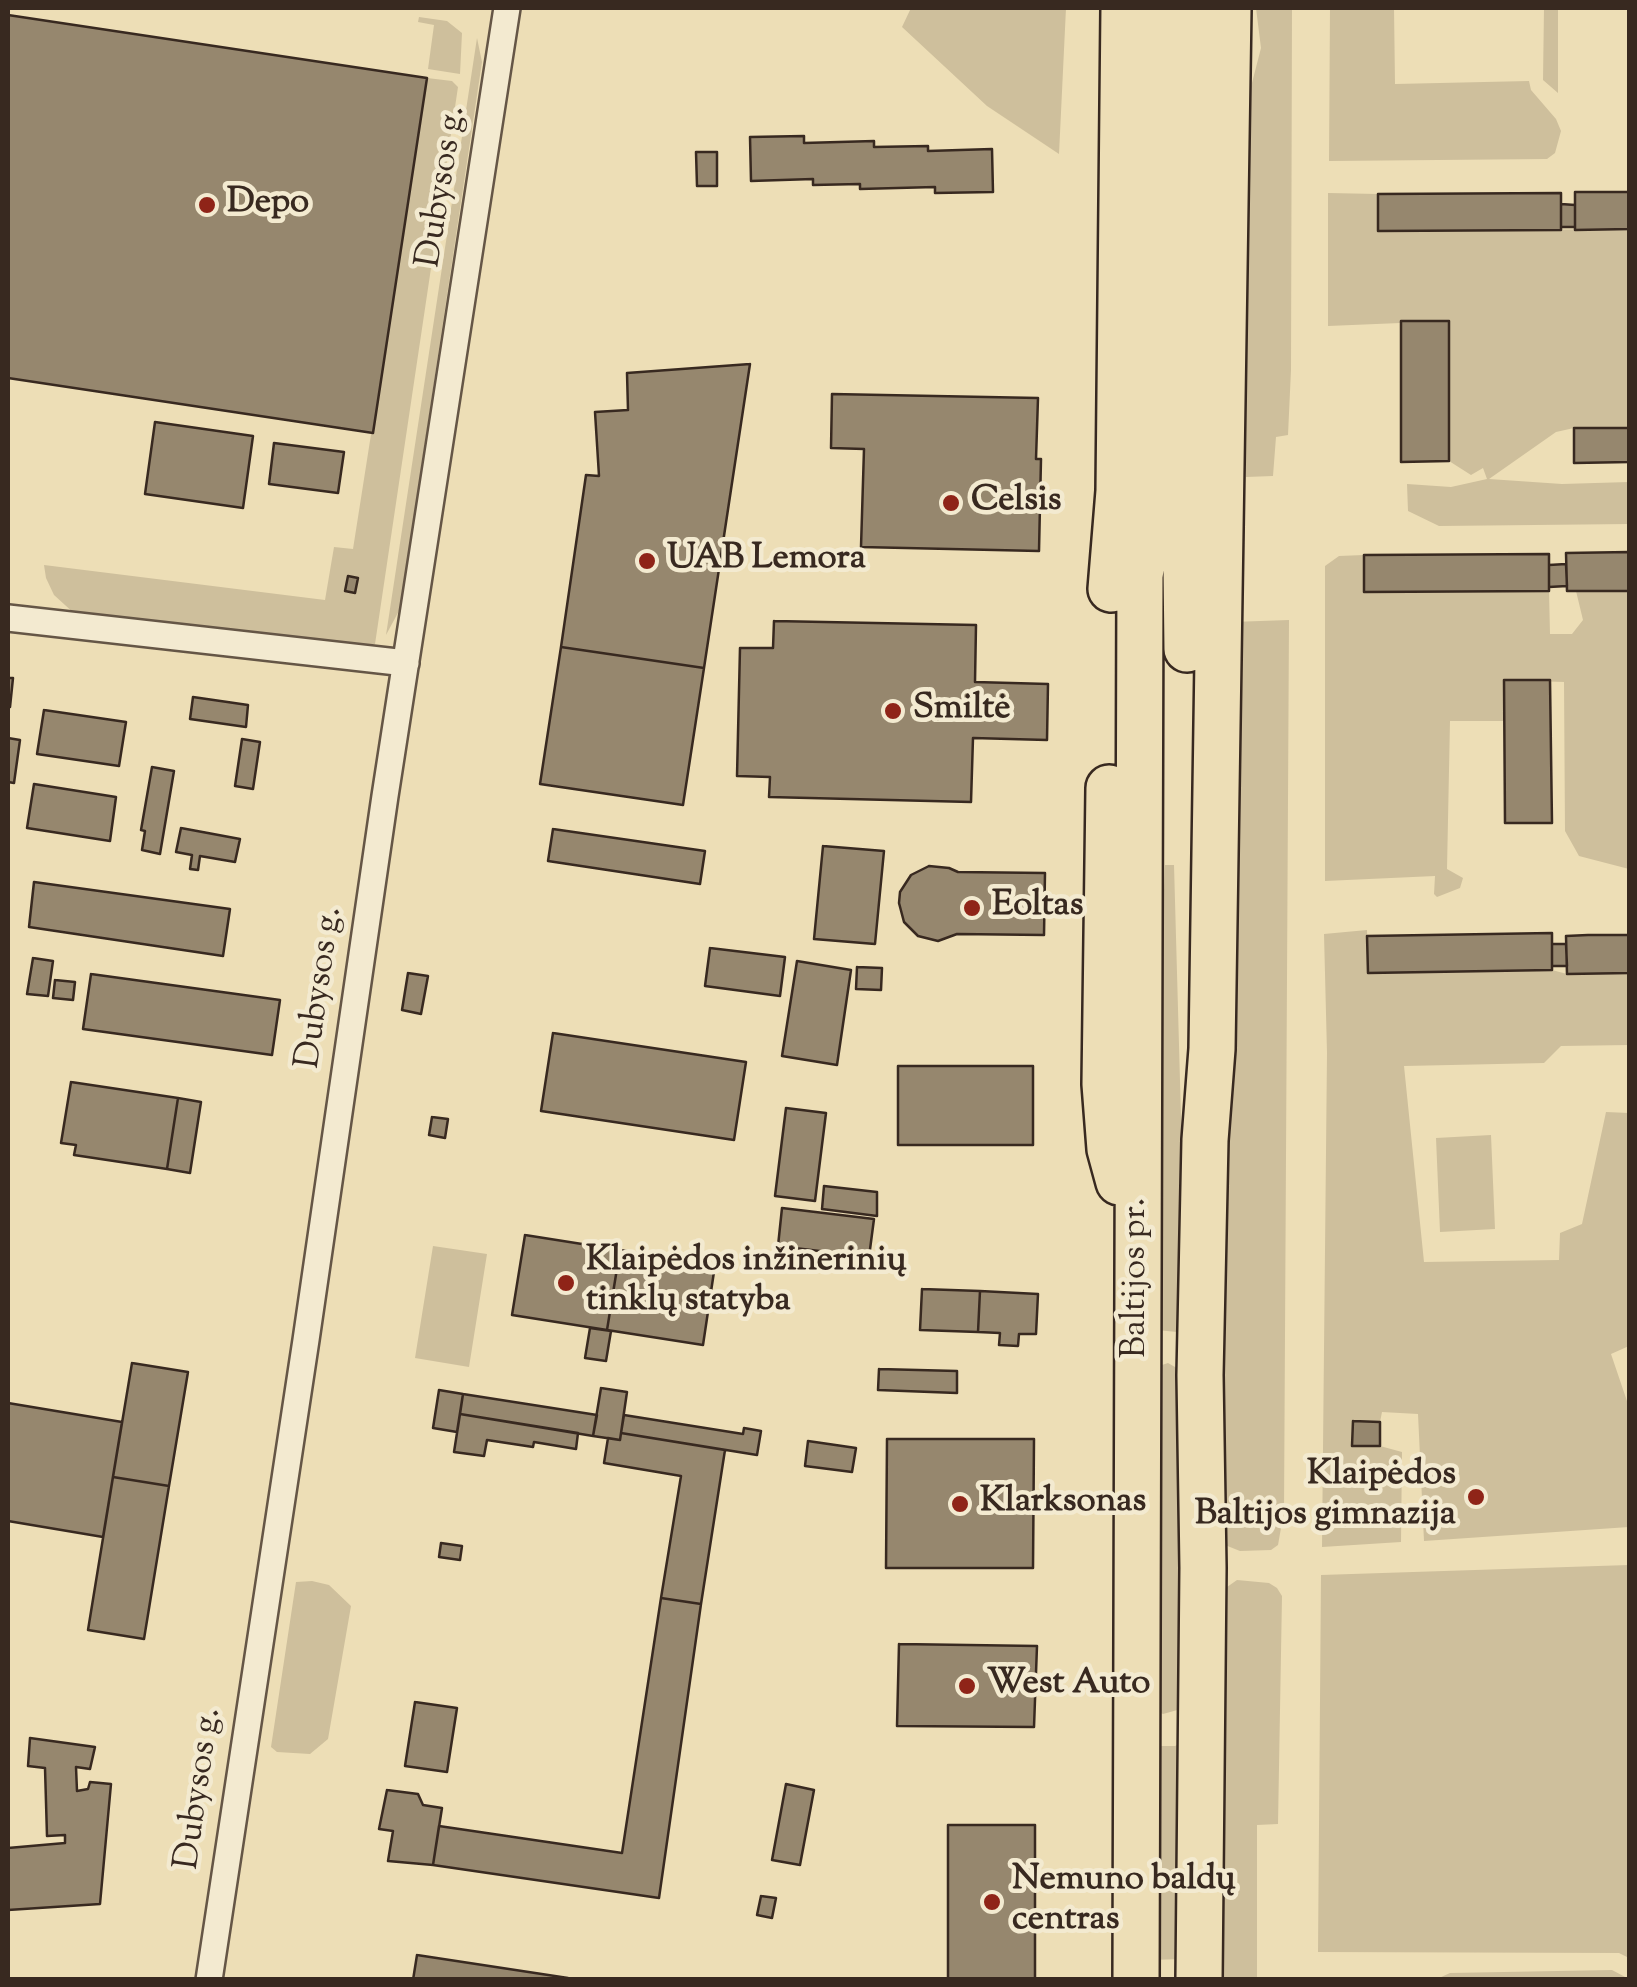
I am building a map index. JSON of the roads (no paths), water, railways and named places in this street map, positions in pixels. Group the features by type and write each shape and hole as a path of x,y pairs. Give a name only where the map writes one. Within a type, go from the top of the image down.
{"highway":[{"path":"1124,8 1119,492 1111,572 1105,1084 1110,1149 1138,1249"},
{"path":"1140,576 1153,486 1156,8"},
{"path":"1193,8 1185,488 1194,1044 1205,1140"},
{"path":"1205,1140 1212,1050 1228,8"},
{"path":"1119,492 1140,576"},
{"name":"Baltijos pr.","path":"1136,1980 1140,576"},
{"name":"Baltijos pr.","path":"1199,1980 1203,1568 1200,1375 1205,1140"},
{"path":"1137,1361 1167,1348 1184,1354 1200,1375"},
{"path":"1137,1708 1148,1727 1164,1734 1186,1726 1200,1704"}],"street":[{"name":"Dubysos g.","path":"209,1980 506,8"},
{"path":"8,618 406,663"}],"place":[{"name":"Depo","path":"207,205"},
{"name":"Celsis","path":"951,503"},
{"name":"UAB Lemora","path":"647,561"},
{"name":"Smiltė","path":"893,711"},
{"name":"Eoltas","path":"972,908"},
{"name":"Klaipėdos inžinerinių tinklų statyba","path":"566,1283"},
{"name":"Klaipėdos Baltijos gimnazija","path":"1476,1497"},
{"name":"Klarksonas","path":"960,1504"},
{"name":"West Auto","path":"967,1686"},
{"name":"Nemuno baldų centras","path":"992,1902"}]}
